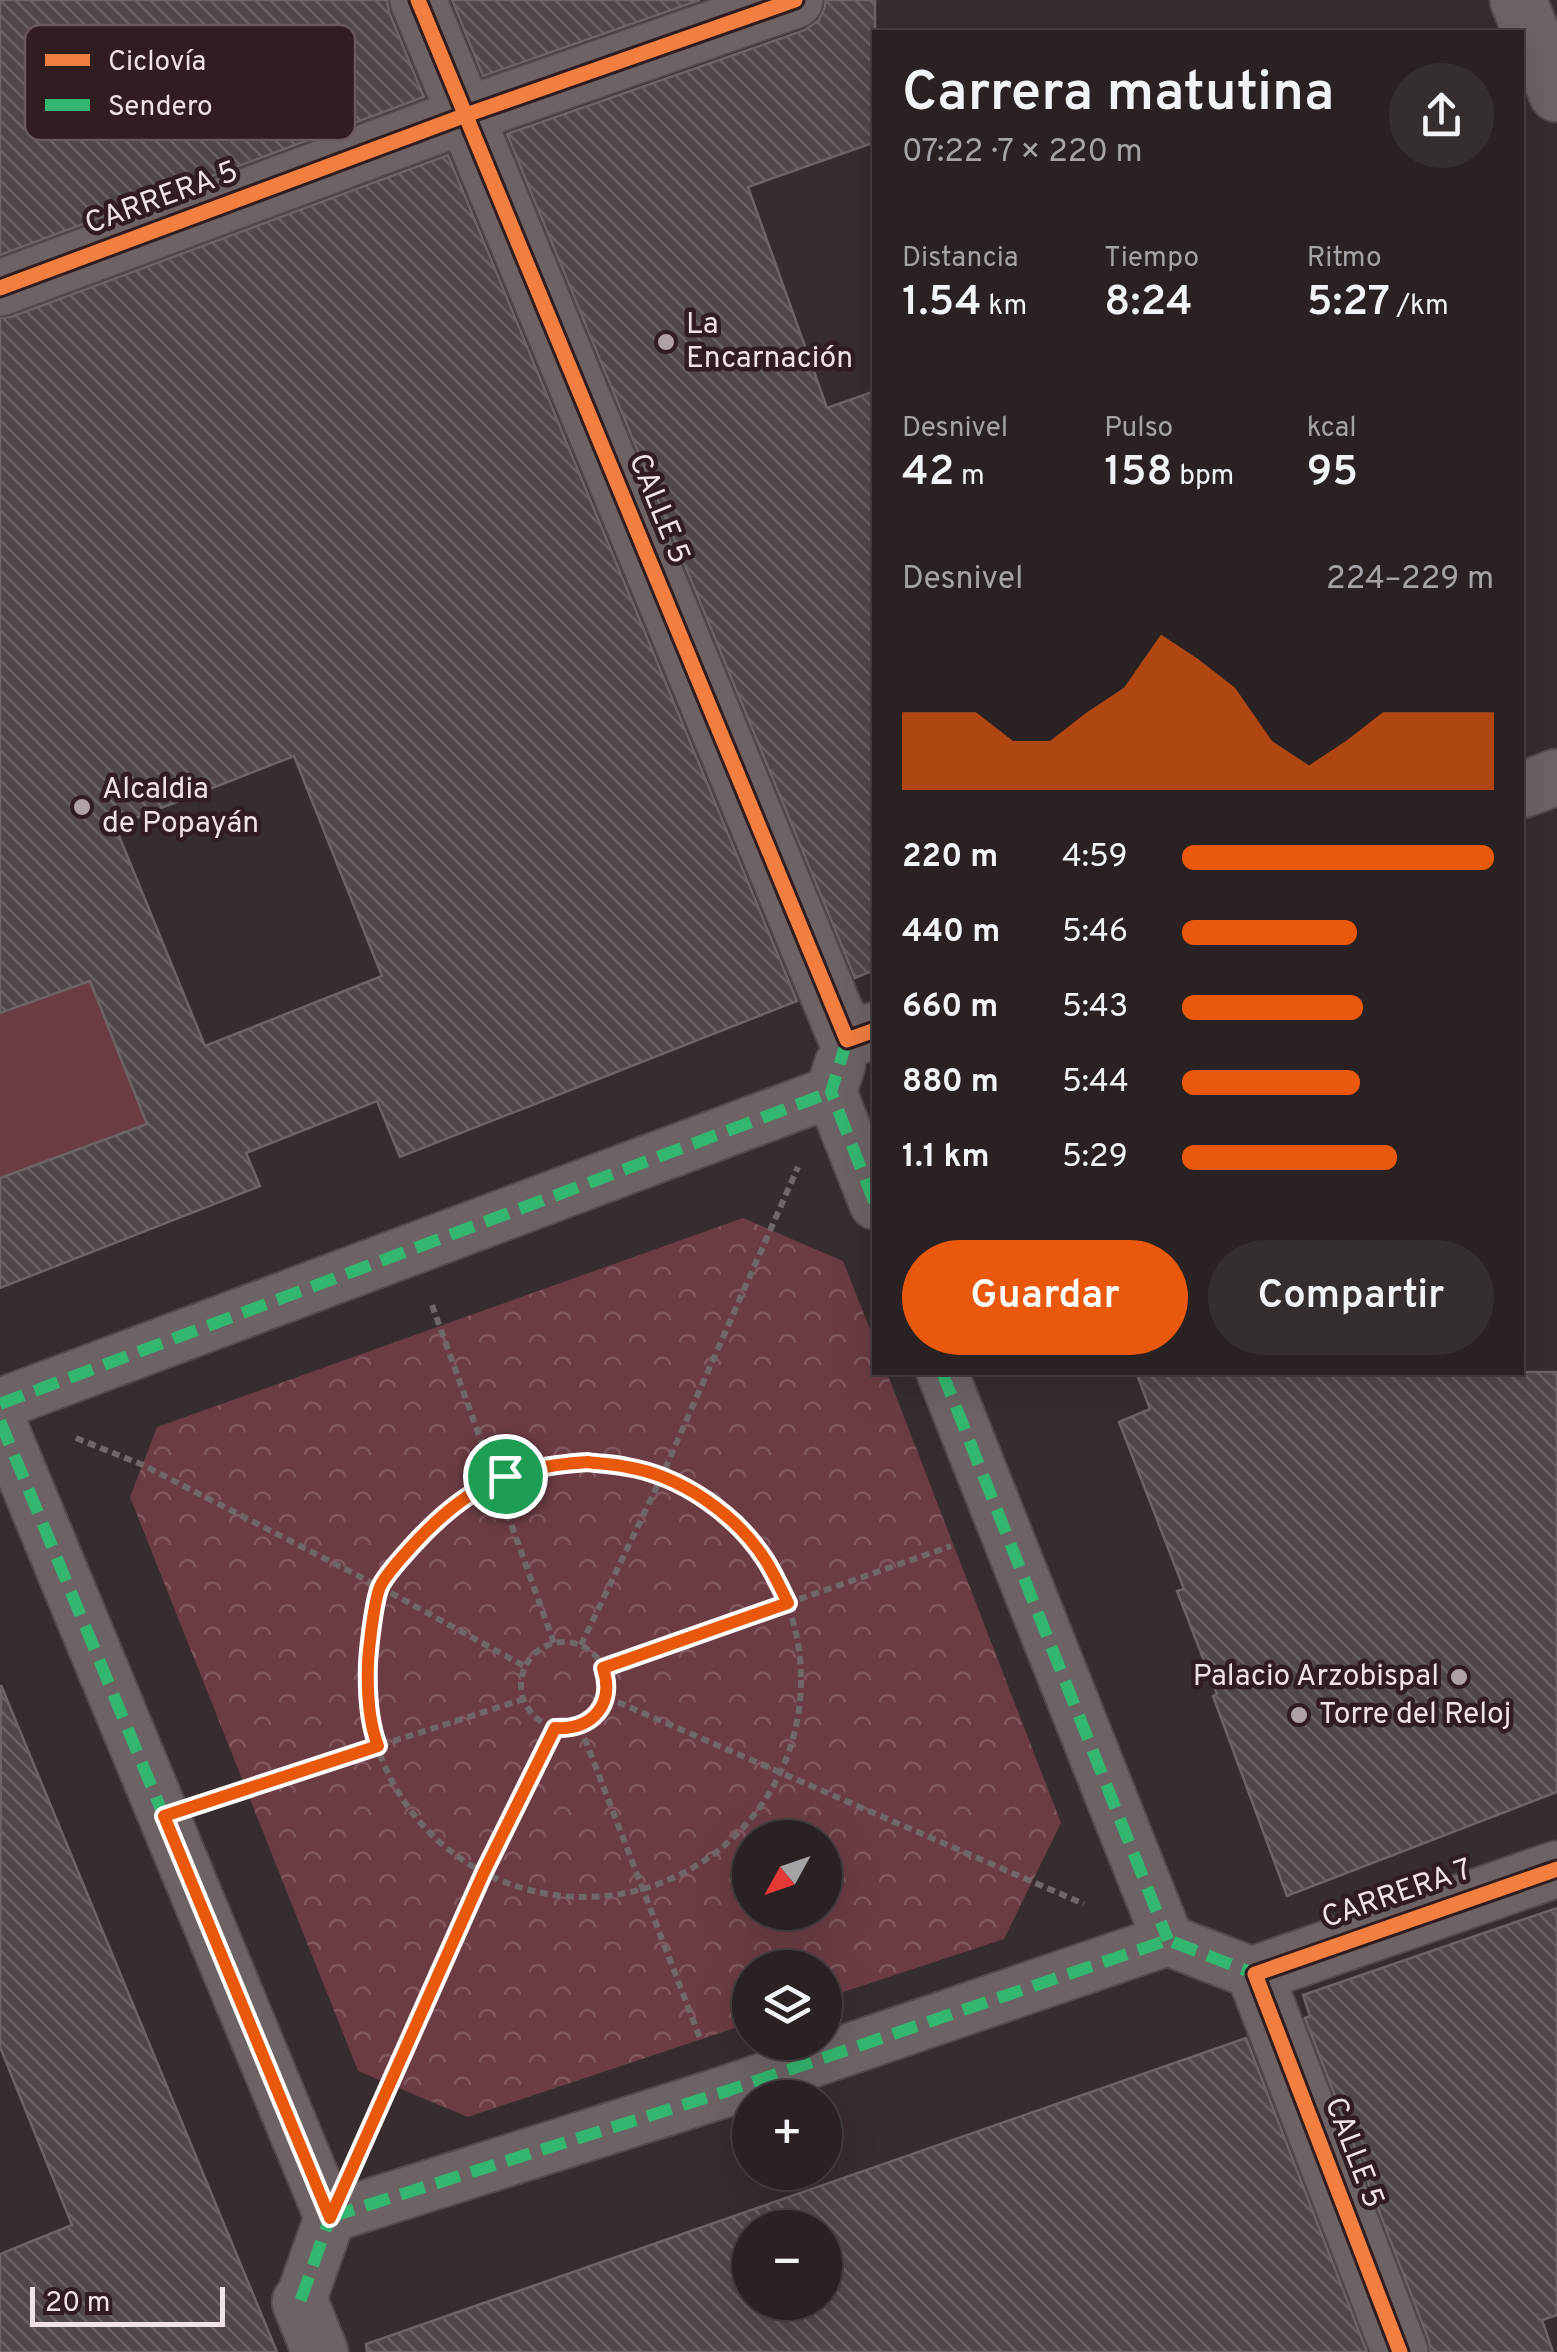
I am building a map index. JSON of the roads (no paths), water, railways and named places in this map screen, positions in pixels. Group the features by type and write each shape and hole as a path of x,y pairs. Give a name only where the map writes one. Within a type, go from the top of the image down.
{"street":[{"name":"CALLE 5","path":"418,0 861,1035"},
{"name":"CARRERA 5","path":"0,288 795,0"},
{"path":"1518,0 1557,94"},
{"path":"1524,789 1557,778"},
{"path":"0,1404 831,1092 861,1035"},
{"path":"831,1092 872,1196"},
{"path":"943,1375 1168,1940"},
{"path":"0,1421 330,2218 300,2302 320,2352"},
{"name":"CARRERA 7","path":"1255,1974 1557,1869"},
{"path":"330,2218 721,2092 1168,1940 1255,1974"},
{"name":"CALLE 5","path":"1255,1974 1400,2352"}],"place":[{"name":"La Encarnación","path":"666,342"},
{"name":"Alcaldia de Popayán","path":"82,807"},
{"name":"Palacio Arzobispal","path":"1459,1677"},
{"name":"Torre del Reloj","path":"1299,1715"}]}
